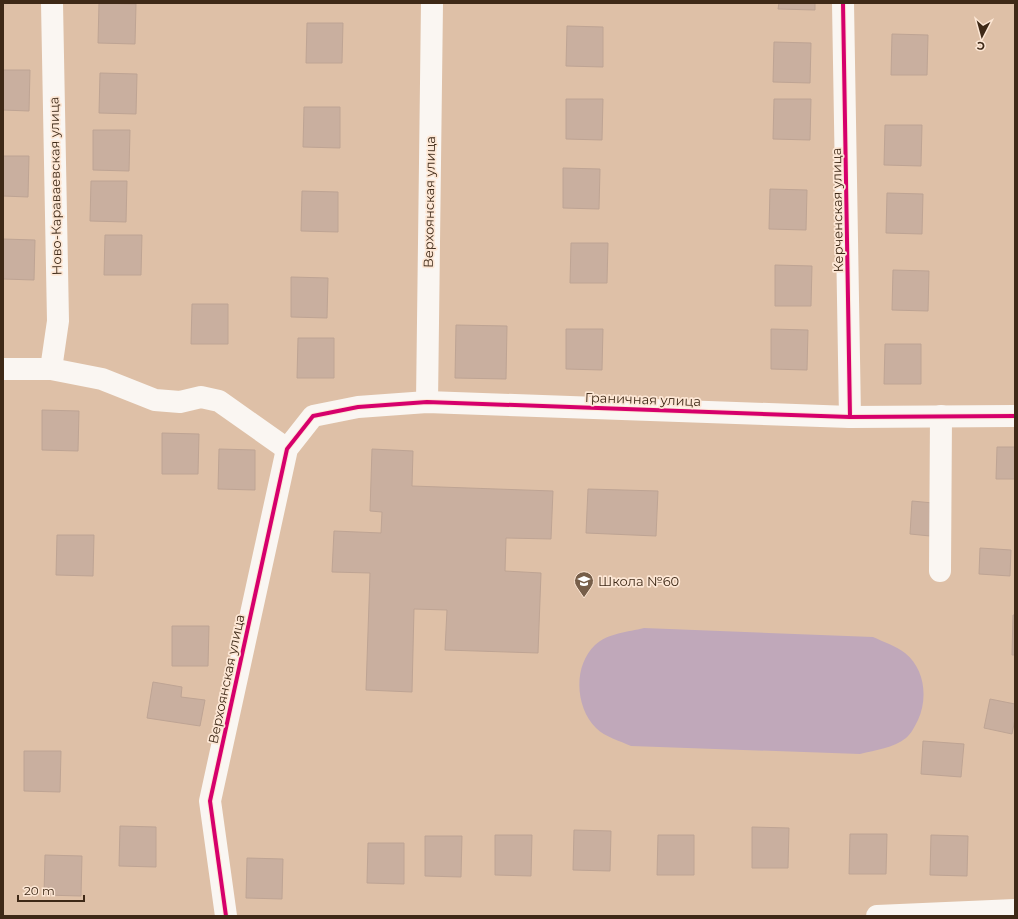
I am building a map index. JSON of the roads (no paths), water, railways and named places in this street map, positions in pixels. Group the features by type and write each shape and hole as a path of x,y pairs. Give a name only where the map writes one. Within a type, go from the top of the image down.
{"street":[{"name":"Ново-Караваевская улица","path":"51,369 58,321 52,3"},
{"name":"Верхоянская улица","path":"427,402 432,3"},
{"name":"Керченская улица","path":"843,3 850,417"},
{"path":"3,368 51,369 102,379 155,400 180,402 201,396 219,401 287,449"},
{"name":"Граничная улица","path":"287,449 313,416 358,407 427,402 850,417 1015,416"},
{"path":"940,571 941,416"},
{"name":"Верхоянская улица","path":"226,916 210,801 287,449"},
{"path":"877,916 1015,910"}],"place":[{"name":"Школа №60","path":"584,598"}]}
